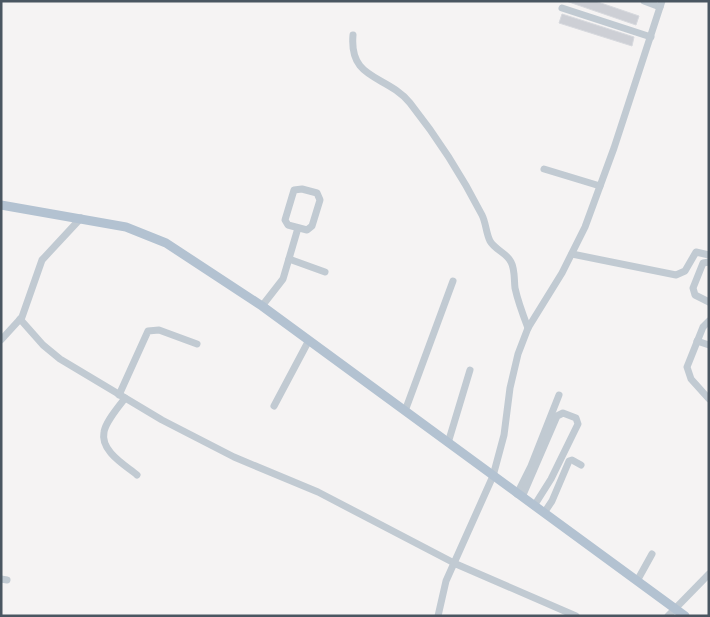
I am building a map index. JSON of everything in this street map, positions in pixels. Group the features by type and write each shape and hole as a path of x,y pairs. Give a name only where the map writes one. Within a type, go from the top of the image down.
{"main road":[{"path":"1,205 126,227 150,235 262,306 308,342 684,616"}],"street":[{"path":"438,616 446,581 456,564 493,476 504,435 510,388 518,354 528,328 549,297 572,254 600,186 651,37 661,4 644,1"},
{"path":"562,8 651,37"},
{"path":"353,35 352,50 357,64 402,95 420,116 470,194 483,218 490,242 513,264 519,302 528,328"},
{"path":"544,169 600,186"},
{"path":"294,190 316,193 320,200 312,226 307,230 298,228 286,223 285,220 294,190"},
{"path":"1,340 20,319 42,260 81,218"},
{"path":"262,306 283,279 298,228"},
{"path":"572,254 676,275 685,271 696,252 709,255"},
{"path":"289,259 325,272"},
{"path":"709,262 703,262 693,288 695,295 709,302"},
{"path":"405,411 453,281"},
{"path":"20,319 50,351 122,397 234,458 318,492 456,564 576,616"},
{"path":"709,321 703,326 687,367 691,379 709,400"},
{"path":"1,329 10,331"},
{"path":"136,474 113,456 104,437 104,430 122,397 148,332 159,330 197,344"},
{"path":"697,341 709,346"},
{"path":"274,406 308,342"},
{"path":"448,443 470,370"},
{"path":"520,496 559,395"},
{"path":"520,496 557,416 563,413 576,418 578,424 551,479 534,506"},
{"path":"544,513 560,484 569,461 572,460 581,465"},
{"path":"636,581 652,554"},
{"path":"668,616 709,574"}],"building":[{"path":"566,1 595,1 639,16 636,25"},
{"path":"562,14 634,37 632,46 559,23"}]}
